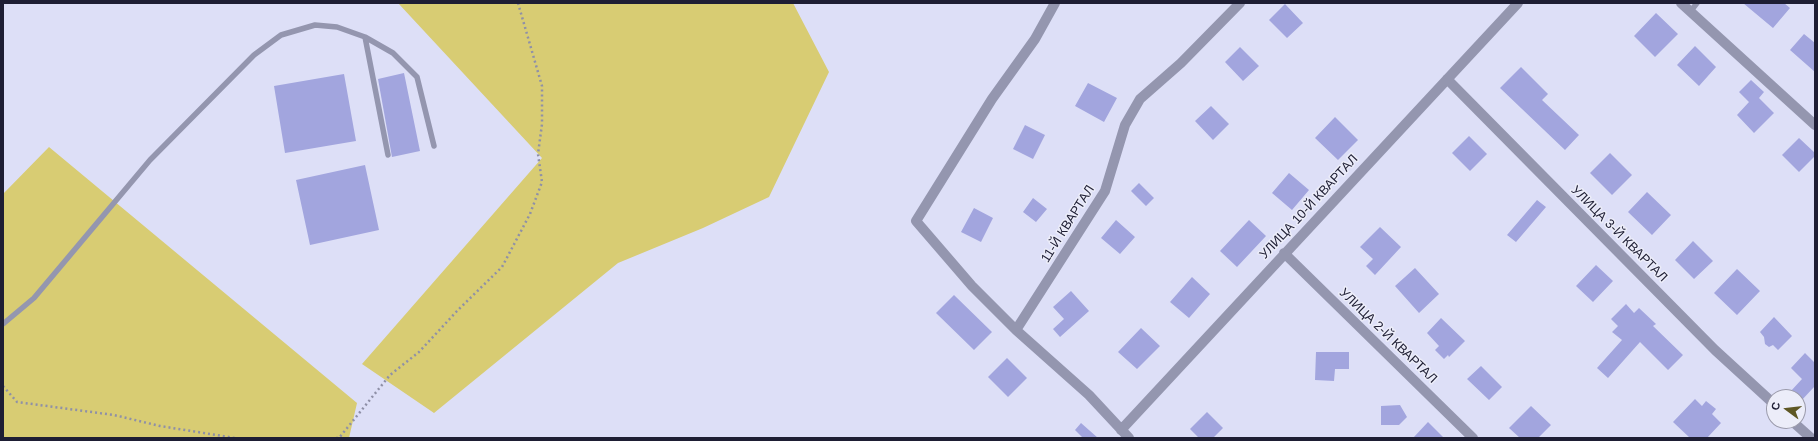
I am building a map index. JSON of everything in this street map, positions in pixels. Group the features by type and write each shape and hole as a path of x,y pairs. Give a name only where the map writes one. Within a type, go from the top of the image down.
{"street":[{"path":"1055,3 1035,39 980,118 916,221 972,286 1016,330 1089,395 1129,438"},
{"name":"11-Й КВАРТАЛ","path":"1016,330 1105,191 1125,125 1140,99 1181,63 1240,3"},
{"name":"УЛИЦА 10-Й КВАРТАЛ","path":"1121,430 1518,3"},
{"path":"1681,3 1689,12 1815,125"},
{"name":"УЛИЦА 3-Й КВАРТАЛ","path":"1447,80 1715,350 1766,397"},
{"name":"УЛИЦА 2-Й КВАРТАЛ","path":"1284,253 1473,438"},
{"path":"1801,429 1811,438"}],"lane":[{"path":"1689,12 1697,3"},
{"path":"3,324 34,298 150,160 254,55 281,36 315,26 337,27 365,37 393,53 417,77 434,146"},
{"path":"365,37 388,156"}],"path":[{"path":"336,438 339,438 390,375 420,352 457,311 502,267 530,214 542,182 538,154 542,124 542,86 518,3"},
{"path":"3,386 17,402 114,415 160,426 235,438"}],"shaded area":[{"path":"398,3 793,3 829,72 769,197 703,228 618,263 434,413 362,364 542,158"},
{"path":"49,147 357,403 349,438 3,438 3,194"}],"building":[{"path":"1743,3 1784,3 1790,8 1773,28"},
{"path":"1285,4 1303,23 1287,38 1269,20"},
{"path":"1656,13 1678,34 1655,57 1634,36"},
{"path":"1804,34 1815,43 1815,72 1790,50"},
{"path":"1695,46 1716,67 1699,86 1677,65"},
{"path":"1240,47 1259,66 1243,81 1225,62"},
{"path":"1521,67 1548,94 1542,100 1579,135 1565,150 1500,88"},
{"path":"404,73 420,151 392,157 378,79"},
{"path":"344,74 356,141 285,153 274,86"},
{"path":"1751,80 1764,92 1759,98 1774,113 1754,133 1737,115 1749,102 1739,92"},
{"path":"1088,83 1117,98 1104,122 1075,106"},
{"path":"1211,106 1229,124 1213,140 1195,121"},
{"path":"1335,117 1358,140 1338,160 1315,138"},
{"path":"1025,125 1045,135 1033,159 1013,149"},
{"path":"1469,136 1487,154 1470,171 1452,153"},
{"path":"1799,138 1815,153 1815,156 1799,172 1782,155"},
{"path":"1610,153 1632,175 1612,195 1590,173"},
{"path":"365,165 379,230 310,245 296,180"},
{"path":"1289,173 1309,190 1292,210 1272,193"},
{"path":"1139,183 1154,198 1146,206 1131,191"},
{"path":"1647,192 1671,215 1652,235 1628,212"},
{"path":"1033,198 1047,209 1036,222 1023,212"},
{"path":"1537,200 1546,207 1516,242 1507,235"},
{"path":"974,208 993,218 981,242 961,232"},
{"path":"1116,220 1135,237 1120,254 1101,238"},
{"path":"1249,220 1266,236 1237,267 1220,251"},
{"path":"1380,227 1401,247 1375,275 1366,266 1373,259 1360,247"},
{"path":"1693,241 1713,261 1694,279 1675,260"},
{"path":"1596,265 1613,281 1593,302 1576,286"},
{"path":"1415,268 1439,294 1419,313 1395,286"},
{"path":"1737,269 1760,291 1737,315 1714,293"},
{"path":"1192,277 1210,294 1189,318 1170,302"},
{"path":"1071,291 1089,311 1060,337 1053,329 1064,319 1053,307"},
{"path":"954,295 992,332 974,350 936,313"},
{"path":"1626,304 1634,313 1639,308 1656,324 1653,326 1683,355 1668,370 1640,342 1608,378 1597,368 1622,340 1612,332 1618,326 1611,319"},
{"path":"1774,317 1792,336 1778,350 1773,345 1769,347 1765,344 1764,337 1760,332"},
{"path":"1441,318 1465,341 1449,357 1448,355 1444,359 1435,350 1439,346 1427,333"},
{"path":"1141,328 1160,346 1137,369 1118,352"},
{"path":"1316,352 1349,352 1349,369 1335,369 1334,381 1315,380"},
{"path":"1805,353 1815,363 1815,386 1806,396 1806,389 1793,389 1802,379 1791,368"},
{"path":"1007,358 1027,378 1008,397 988,377"},
{"path":"1481,366 1502,387 1489,400 1467,379"},
{"path":"1695,399 1702,406 1706,401 1716,409 1712,414 1721,423 1707,438 1690,438 1673,422"},
{"path":"1400,405 1407,417 1399,425 1381,425 1381,406"},
{"path":"1531,406 1551,425 1538,438 1520,438 1509,428"},
{"path":"1207,412 1223,428 1213,438 1199,438 1190,429"},
{"path":"1428,422 1444,438 1413,438"},
{"path":"1081,423 1098,438 1083,438 1075,430"}]}
